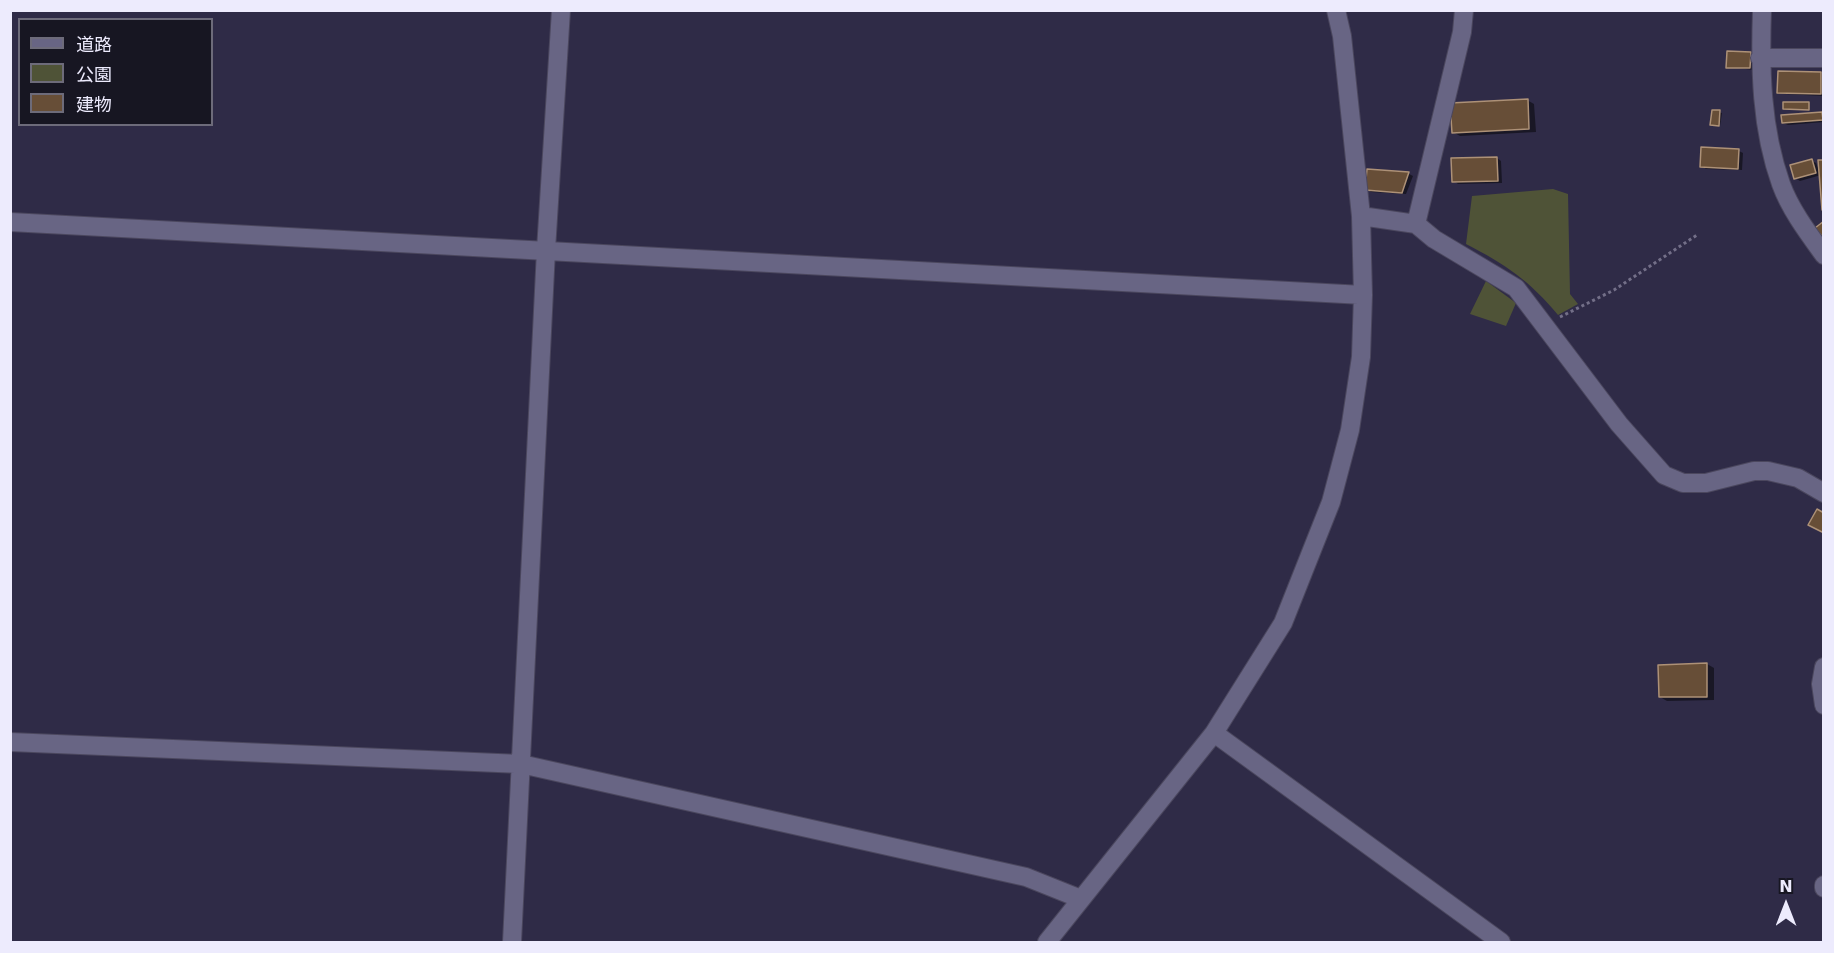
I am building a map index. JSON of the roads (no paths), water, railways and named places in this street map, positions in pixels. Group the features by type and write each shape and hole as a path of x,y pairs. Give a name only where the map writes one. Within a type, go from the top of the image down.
{"street":[{"path":"512,942 546,250 561,10"},
{"path":"1047,942 1214,733 1283,623 1331,502 1352,419 1361,357 1363,295 1361,216 1342,36 1336,10"},
{"path":"1416,224 1462,32 1464,10"},
{"path":"1762,10 1760,58 1767,136 1782,186 1802,224 1824,255"},
{"path":"1760,58 1824,58"},
{"path":"1361,216 1416,224 1434,239 1516,288 1619,424 1649,461 1664,475 1683,483 1706,483 1754,471 1776,471 1798,478 1824,493"},
{"path":"10,222 1363,295"},
{"path":"1824,667 1821,684 1824,705"},
{"path":"1214,733 1501,942"},
{"path":"10,742 521,764 1026,877 1082,899"}]}
